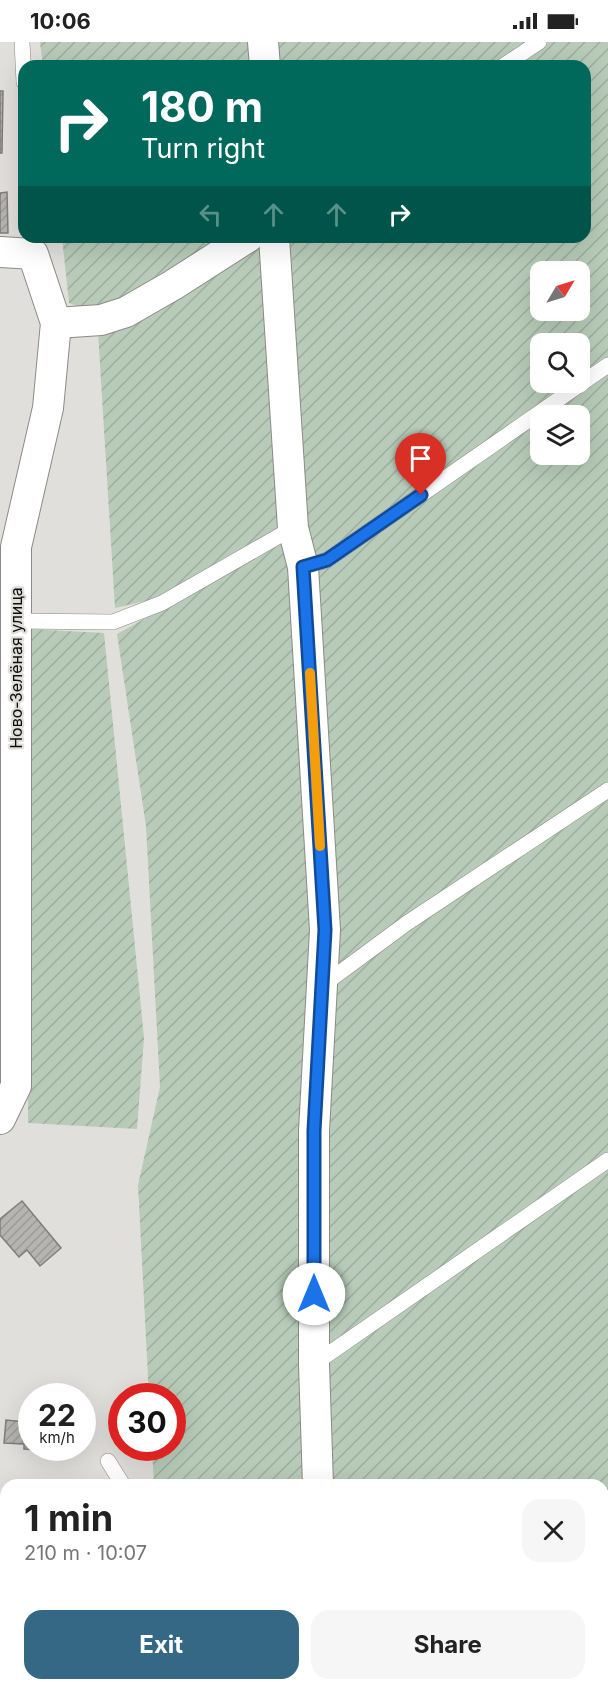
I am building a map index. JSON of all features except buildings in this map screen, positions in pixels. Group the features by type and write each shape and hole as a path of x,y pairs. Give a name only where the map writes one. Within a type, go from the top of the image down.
{"street":[{"path":"263,42 264,60"},
{"path":"56,323 101,320 126,312 239,243"},
{"path":"274,243 293,528 303,567 325,930 314,1131 314,1364 318,1479"},
{"name":"Ново-Зелёная улица","path":"0,252 32,245 56,323 48,408 16,547 16,1086 0,1119"}],"lane":[{"path":"22,42 23,60"},
{"path":"512,60 539,42"},
{"path":"303,567 327,560 608,365"},
{"path":"16,621 113,622 162,603 293,528"},
{"path":"323,985 407,923 608,790"},
{"path":"314,1364 608,1160"},
{"path":"108,1461 119,1479"}],"green space":[{"path":"40,42 254,42 255,60 42,60"},
{"path":"278,42 608,42 608,1479 324,1479 319,1363 333,982 290,243 591,243 591,60 280,60"},
{"path":"63,243 224,243 98,314 69,303"},
{"path":"267,243 289,522 154,599 115,608 98,332 253,244"},
{"path":"292,536 316,934 309,1479 154,1479 153,1461 186,1461 186,1383 148,1383 138,1185 160,1087 146,826 117,634"},
{"path":"28,629 104,633 144,1038 137,1129 28,1123"}],"slow traffic":[{"path":"310,673 320,846"}],"route":[{"path":"314,1294 314,1131 325,930 303,567 327,560 421,495"}]}
